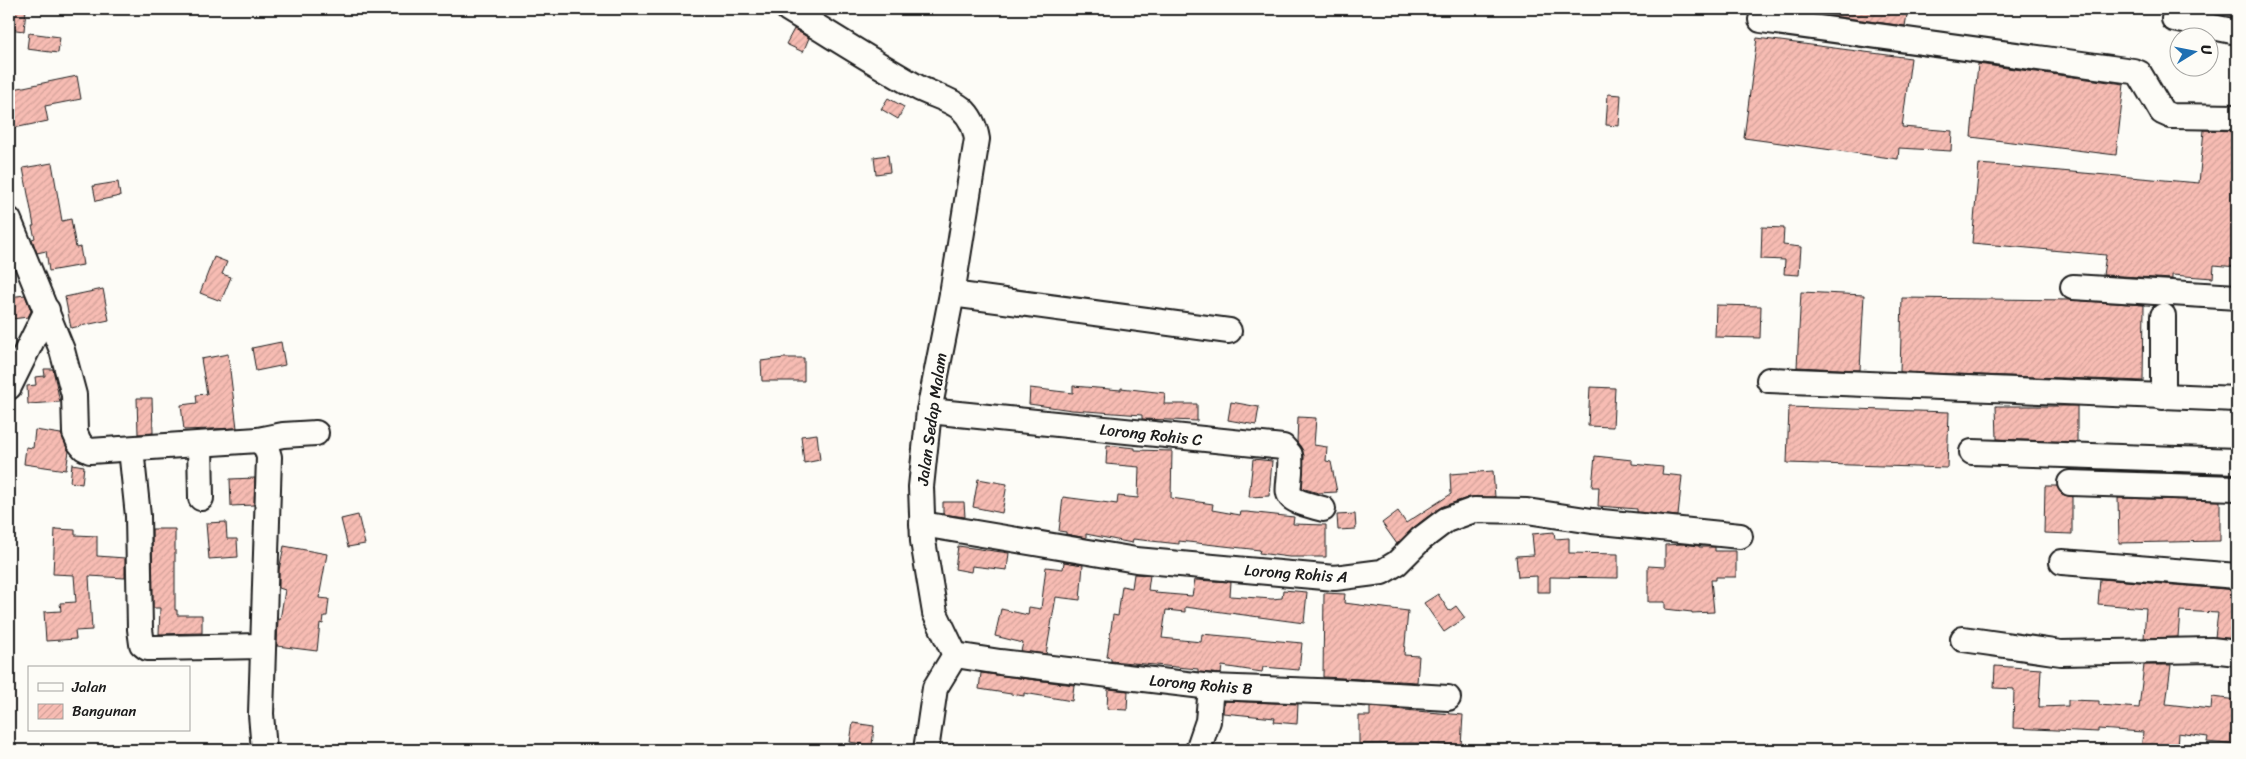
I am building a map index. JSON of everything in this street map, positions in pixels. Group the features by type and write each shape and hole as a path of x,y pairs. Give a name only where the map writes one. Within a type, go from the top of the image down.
{"street":[{"name":"Jalan Sedap Malam","path":"788,9 919,88 954,103 972,121 976,139 952,294 929,411 920,487 922,524 935,612 955,655"},
{"path":"2174,19 2237,32"},
{"path":"1761,20 2133,71 2139,73 2162,112 2171,116 2237,117"},
{"path":"9,220 47,310 70,374 74,395 75,433 84,448 90,451 131,449 157,445 258,440 283,435 316,433"},
{"path":"2073,287 2237,297"},
{"path":"952,294 1229,331"},
{"path":"9,387 47,310"},
{"path":"2163,316 2163,396"},
{"path":"1769,380 2237,399"},
{"name":"Lorong Rohis C","path":"929,411 1284,447 1290,455 1288,489 1291,498 1295,502 1323,509"},
{"path":"258,440 266,447 269,457 261,714 264,750"},
{"path":"200,444 201,498"},
{"path":"131,449 138,516 140,629 142,644 147,648 263,646"},
{"path":"1972,452 2237,461"},
{"path":"2070,483 2237,488"},
{"name":"Lorong Rohis A","path":"922,524 1136,560 1335,578 1382,572 1397,563 1421,539 1446,520 1474,510 1527,511 1592,522 1740,536"},
{"path":"2062,562 2237,576"},
{"path":"1964,639 2062,653 2211,650 2237,653"},
{"path":"926,750 935,688 955,655"},
{"name":"Lorong Rohis B","path":"955,655 1211,687 1448,698"},
{"path":"1198,750 1208,721 1211,687"}],"building":[{"path":"9,9 26,9 24,31 9,29"},
{"path":"1825,9 1908,9 1905,26 1825,15"},
{"path":"794,29 809,38 803,52 786,44"},
{"path":"29,33 60,37 58,53 27,49"},
{"path":"1757,38 1911,58 1902,127 1952,131 1951,151 1899,148 1898,159 1744,138"},
{"path":"1978,64 2124,84 2116,155 1971,137"},
{"path":"77,76 81,99 45,106 48,121 9,129 9,90"},
{"path":"1608,94 1621,95 1619,126 1606,125"},
{"path":"888,98 904,107 898,119 881,109"},
{"path":"2204,130 2237,131 2237,267 2214,265 2213,278 2172,275 2172,279 2103,275 2106,255 1972,243 1979,164 2199,183"},
{"path":"888,155 890,172 876,174 874,157"},
{"path":"52,163 62,221 71,219 76,248 80,247 83,265 49,271 46,251 37,253 32,239 35,238 32,226 34,226 23,168"},
{"path":"118,182 120,196 96,201 93,186"},
{"path":"1762,227 1784,228 1783,245 1801,247 1799,275 1784,274 1785,260 1761,259"},
{"path":"214,257 227,262 222,274 231,277 221,301 200,293"},
{"path":"103,289 109,320 71,328 65,297"},
{"path":"1801,292 1864,295 1860,370 1797,367"},
{"path":"25,295 31,311 28,317 12,319 9,297"},
{"path":"1902,298 2070,300 2144,305 2143,381 1900,372"},
{"path":"1716,305 1761,306 1760,338 1715,337"},
{"path":"281,342 285,365 256,371 252,348"},
{"path":"228,354 237,428 184,430 181,405 197,403 196,395 207,394 201,359"},
{"path":"804,358 804,381 762,381 761,361"},
{"path":"44,369 53,369 60,402 28,404 27,386 36,385 35,377 45,376"},
{"path":"1073,386 1121,390 1121,388 1165,393 1164,404 1197,404 1197,421 1142,419 1142,415 1072,410 1029,404 1030,388 1073,393"},
{"path":"1590,387 1615,388 1613,427 1588,426"},
{"path":"137,398 152,398 153,433 138,434"},
{"path":"1231,402 1259,407 1256,425 1228,420"},
{"path":"1996,406 2077,406 2077,442 1997,439"},
{"path":"1789,407 1949,412 1947,468 1787,463"},
{"path":"1298,417 1316,418 1314,445 1327,447 1326,461 1331,462 1337,492 1318,493 1302,488 1304,455 1297,442"},
{"path":"35,430 61,434 69,451 66,470 24,464 26,447 33,448"},
{"path":"817,434 820,460 804,463 801,436"},
{"path":"1107,445 1135,448 1135,450 1172,451 1171,498 1213,504 1212,510 1240,515 1241,512 1247,512 1294,517 1293,524 1326,525 1326,557 1289,557 1259,553 1260,550 1179,541 1179,544 1133,539 1132,543 1086,534 1086,538 1059,531 1063,497 1117,504 1118,496 1138,498 1139,467 1106,464"},
{"path":"1595,456 1632,460 1632,464 1663,467 1662,474 1682,476 1678,516 1637,512 1637,509 1598,506 1599,487 1592,487"},
{"path":"1253,459 1272,461 1269,496 1249,497"},
{"path":"72,464 84,466 82,484 70,482"},
{"path":"1493,471 1495,497 1470,497 1441,507 1413,528 1397,544 1382,523 1398,511 1406,523 1451,494 1450,474"},
{"path":"255,478 254,505 231,506 230,479"},
{"path":"978,479 1007,484 1002,513 973,507"},
{"path":"2045,486 2057,486 2062,494 2072,497 2072,534 2044,533"},
{"path":"2118,498 2220,501 2220,541 2119,543"},
{"path":"943,502 964,502 965,517 943,514"},
{"path":"1355,514 1356,529 1338,530 1337,515"},
{"path":"358,515 365,544 348,547 341,519"},
{"path":"226,522 227,539 237,539 238,557 209,559 206,523"},
{"path":"55,529 75,530 75,535 97,536 97,556 125,558 125,578 89,576 92,630 75,631 76,639 46,641 44,612 61,611 60,603 76,602 74,575 53,574"},
{"path":"152,529 175,529 175,610 177,610 177,615 202,615 202,633 159,634 160,608 153,608"},
{"path":"1554,532 1555,539 1569,538 1569,553 1618,554 1618,578 1550,577 1550,592 1537,592 1537,576 1518,577 1516,556 1534,555 1532,534"},
{"path":"1683,544 1715,547 1715,551 1736,551 1736,577 1716,577 1716,580 1711,580 1714,612 1692,613 1665,609 1665,602 1648,602 1648,566 1665,567 1665,545"},
{"path":"284,546 327,554 319,598 329,599 327,616 324,616 323,624 320,623 317,651 277,646 278,619 280,620 285,590 279,588 279,570"},
{"path":"958,546 1009,553 1007,570 972,566 971,572 955,569"},
{"path":"1064,562 1083,565 1080,600 1056,597 1046,654 1021,651 1023,643 995,636 1001,609 1028,615 1029,607 1041,609 1046,567 1063,569"},
{"path":"1134,574 1150,575 1148,590 1156,591 1155,593 1192,596 1195,580 1231,582 1230,596 1272,599 1282,598 1283,590 1307,592 1304,623 1185,607 1185,612 1166,610 1162,638 1201,642 1202,634 1302,643 1299,670 1263,667 1262,672 1222,666 1221,674 1198,672 1198,669 1111,661 1111,658 1107,657 1113,615 1118,616 1122,586 1132,588"},
{"path":"2100,579 2237,590 2237,639 2215,637 2218,613 2180,611 2178,637 2144,638 2146,608 2098,604"},
{"path":"1324,593 1345,594 1344,603 1408,611 1404,655 1419,656 1417,682 1323,677"},
{"path":"1438,594 1449,611 1456,606 1465,618 1444,632 1424,603"},
{"path":"2144,665 2171,665 2166,704 2211,709 2212,697 2237,700 2237,745 2207,742 2208,737 2178,733 2177,750 2141,750 2143,732 2098,729 2098,732 2013,728 2014,689 1994,688 1995,666 2041,669 2039,707 2068,706 2068,700 2099,701 2099,705 2139,708"},
{"path":"981,673 1074,685 1072,701 1024,693 1024,696 979,689"},
{"path":"1108,689 1128,691 1127,710 1107,709"},
{"path":"1224,701 1298,704 1297,724 1274,722 1275,718 1223,713"},
{"path":"1370,707 1463,715 1461,746 1413,743 1359,744 1359,716 1370,716"},
{"path":"853,723 874,726 872,746 850,742"}]}
